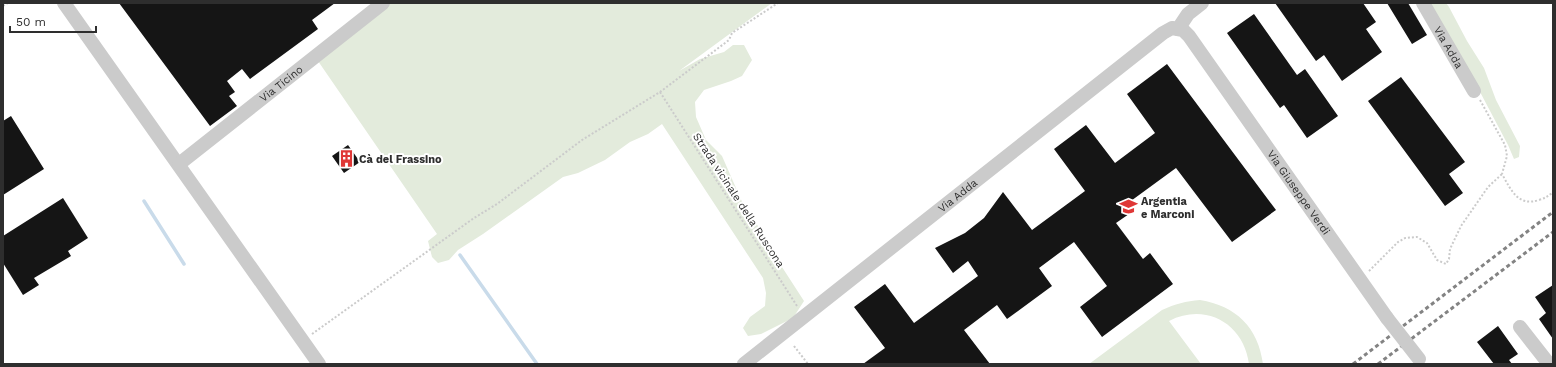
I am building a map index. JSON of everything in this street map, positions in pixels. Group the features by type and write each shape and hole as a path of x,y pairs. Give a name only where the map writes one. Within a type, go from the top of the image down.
{"street":[{"path":"64,3 319,364"},
{"name":"Via Ticino","path":"179,164 383,3"},
{"name":"Via Adda","path":"744,364 1163,33 1175,28 1188,14 1202,3"},
{"name":"Via Adda","path":"1423,3 1474,91"},
{"name":"Via Giuseppe Verdi","path":"1175,28 1184,30 1189,36 1420,361"},
{"path":"1520,327 1549,364"},
{"path":"757,364 775,348 774,340"}],"path":[{"path":"3,6 8,3"},
{"path":"302,340 474,218 497,204 582,140 660,92 729,40 732,33 778,3"},
{"path":"1365,275 1398,242 1405,238 1418,237 1427,243 1438,260 1446,264 1449,259 1450,249 1461,226 1488,187 1502,174 1507,156 1505,145 1474,91"},
{"name":"Strada vicinale della Ruscona","path":"660,92 804,316"},
{"path":"1502,174 1512,191 1523,201 1536,201 1553,192"},
{"path":"794,346 808,364"}],"green space":[{"path":"389,3 772,3 679,71 700,59 724,52 733,45 744,45 752,60 742,76 704,90 695,102 696,117 706,140 722,156 743,204 767,239 771,250 804,301 793,318 761,334 748,336 743,328 750,317 765,306 766,293 763,278 662,124 648,134 630,142 605,160 578,173 563,177 458,250 449,260 438,263 432,257 428,241 437,234 318,61"},
{"path":"1430,3 1446,3 1449,7 1467,41 1484,68 1496,100 1520,146 1519,157 1514,159 1460,54"},
{"path":"1200,300 1224,307 1243,320 1256,339 1263,364 1249,364 1246,350 1240,338 1221,320 1196,314 1183,316 1169,321 1201,364 1089,364 1162,310 1181,303"}],"building":[{"path":"119,3 335,3 312,20 318,29 250,79 242,69 227,81 235,92 229,96 237,106 210,126"},
{"path":"1275,3 1363,3 1376,22 1366,29 1382,52 1342,81 1324,55 1316,61"},
{"path":"1387,3 1408,3 1427,35 1412,44"},
{"path":"1254,14 1297,75 1305,69 1338,116 1307,138 1284,105 1280,108 1227,33"},
{"path":"1167,64 1276,210 1232,242 1176,168 1124,206 1129,214 1116,223 1143,259 1150,253 1173,284 1102,337 1080,307 1107,286 1074,242 1039,268 1052,286 1007,319 997,305 964,330 990,364 863,364 885,348 854,307 885,284 914,323 978,276 968,261 953,273 935,248 965,233 984,218 1003,192 1032,230 1085,191 1054,149 1086,125 1115,163 1155,133 1127,94"},
{"path":"1401,77 1465,162 1449,174 1463,193 1445,206 1368,101"},
{"path":"11,116 44,169 3,195 3,121"},
{"name":"Cà del Frassino","path":"348,145 360,162 344,173 332,156"},
{"path":"63,198 88,238 68,251 71,256 34,278 39,285 23,295 3,263 3,236"},
{"path":"1553,285 1553,339 1539,319 1546,313 1535,297"},
{"path":"1498,326 1518,354 1509,360 1512,364 1494,364 1477,342"}],"waterway":[{"path":"144,201 184,264"},
{"path":"460,255 537,364"}],"railway":[{"path":"1353,364 1553,212"},
{"path":"1378,364 1553,232"}],"place":[{"name":"Cà del Frassino","path":"346,159"},
{"name":"Argentia e Marconi","path":"1128,207"}]}
